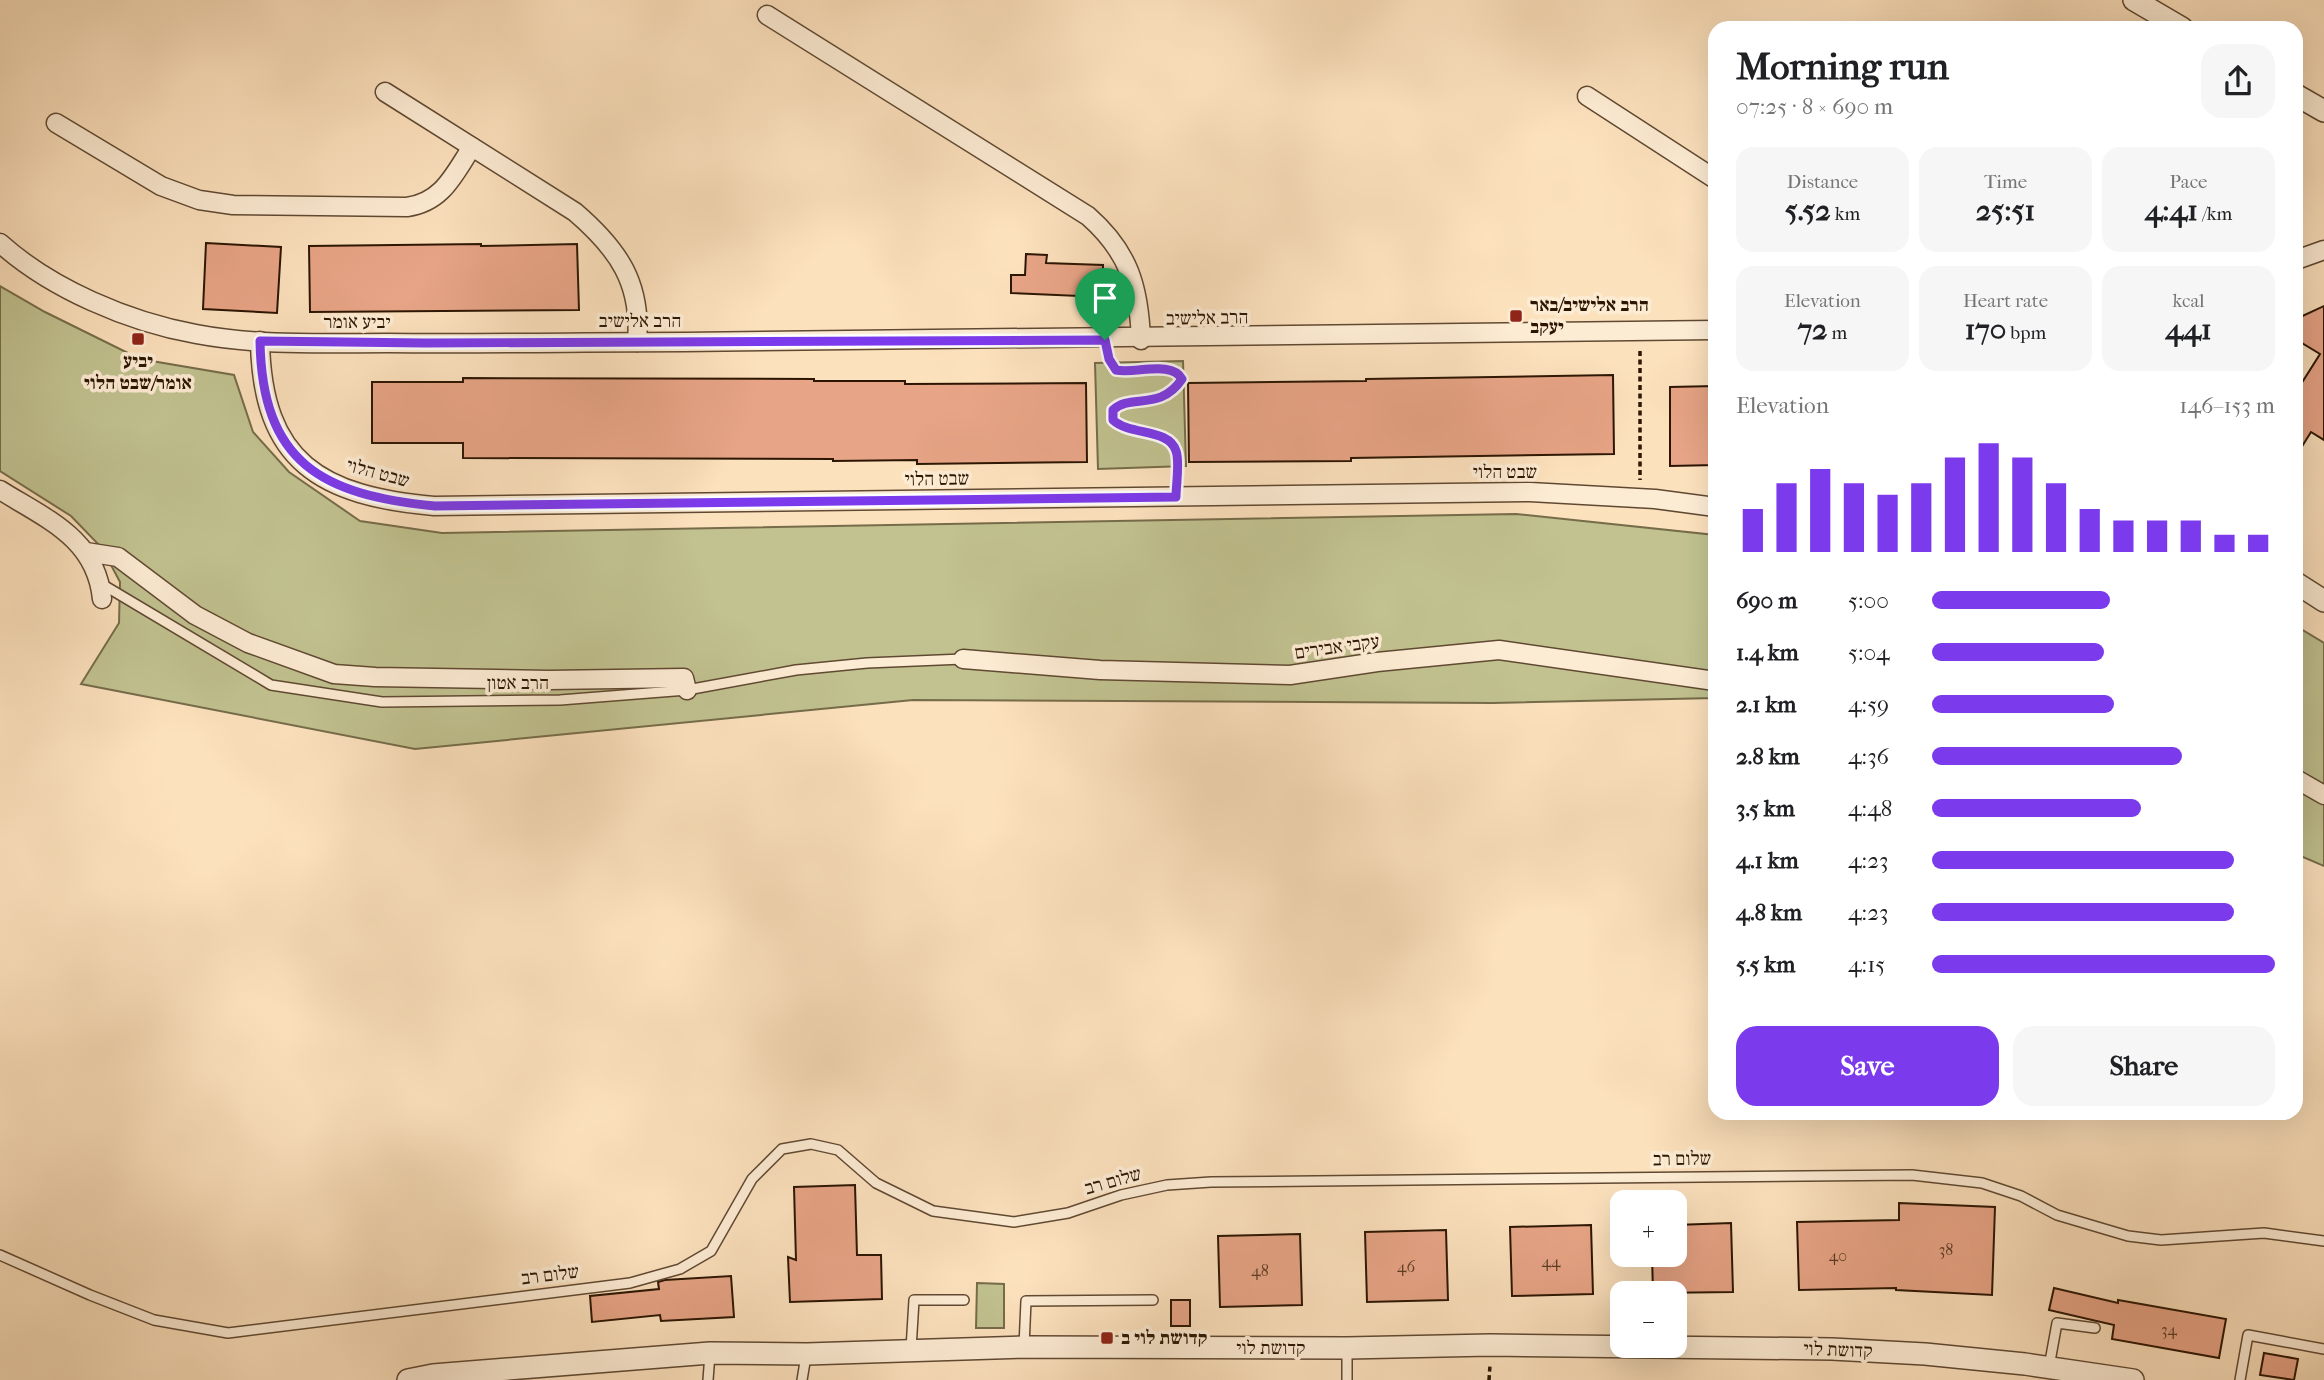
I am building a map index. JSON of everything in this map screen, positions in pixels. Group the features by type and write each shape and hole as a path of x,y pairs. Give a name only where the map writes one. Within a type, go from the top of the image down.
{"street":[{"path":"2134,0 2170,21"},
{"path":"767,15 1088,216 1118,247 1131,272 1138,298 1141,340"},
{"path":"385,92 575,212 611,247 628,275 633,290 639,324 637,342"},
{"path":"1587,96 1708,174"},
{"path":"2303,99 2324,111"},
{"path":"56,123 160,186 199,200 233,205 421,205 444,189 472,147"},
{"name":"יביע אומר","path":"0,243 7,254 93,301 143,321 199,335 319,343 573,343"},
{"path":"2303,258 2324,250"},
{"name":"הרב אלישיב","path":"573,343 1141,340 1708,330"},
{"name":"שבט הלוי","path":"260,341 265,400 274,425 287,446 323,478 372,498 402,503 435,506 1530,492 1640,498 1708,506"},
{"path":"0,490 62,529 86,552 101,591"},
{"path":"86,552 118,557 195,615 248,643 334,674 549,680 684,678 687,690"},
{"path":"2303,587 2324,600"},
{"name":"עקבי אבירים","path":"963,659 1100,670 1290,675 1377,662 1499,650 1708,680"},
{"path":"2303,783 2324,796"},
{"name":"קדושת לוי","path":"408,1380 710,1353 807,1354 1024,1347 1347,1348 1490,1345 1832,1349 1925,1354 2049,1367 2133,1380"}],"lane":[{"name":"הרב אטון","path":"101,591 271,685 382,702 560,700 687,690 796,670 867,663 963,659"},
{"name":"שלום רב","path":"0,1255 153,1320 228,1333 630,1283 680,1269 711,1251 752,1179 782,1149 811,1144 838,1150 876,1183 933,1211 1014,1222 1068,1213 1121,1195 1167,1185 1211,1182 1912,1175 1982,1183 2021,1196 2057,1214 2128,1236 2161,1240 2264,1233 2324,1241"},
{"path":"911,1349 914,1300 964,1300"},
{"path":"1024,1347 1026,1301 1153,1300"},
{"path":"2049,1367 2057,1323 2095,1328"},
{"path":"2240,1380 2249,1335 2324,1349"},
{"path":"1347,1348 1347,1380"},
{"path":"708,1380 710,1353"},
{"path":"802,1380 807,1354"}],"path":[{"path":"1640,331 1640,498"},
{"path":"1105,340 1109,359 1116,370 1128,372 1170,368 1178,372 1182,379 1174,390 1165,395 1147,402 1119,403 1113,410 1113,420 1119,426 1162,436 1170,442 1177,452 1176,497"}],"green space":[{"path":"0,286 45,312 140,359 234,375 253,432 289,472 360,521 442,533 1516,514 1708,534 1708,698 1493,703 913,700 415,749 81,684 119,623 120,582 102,548 71,516 0,471"},
{"path":"1183,361 1186,466 1098,469 1095,363"},
{"path":"2303,630 2324,643 2324,866 2303,857"},
{"path":"977,1283 1004,1284 1004,1328 976,1328"}],"building":[{"path":"206,243 281,247 277,313 203,309"},
{"path":"577,244 579,310 310,312 309,246"},
{"path":"1026,254 1047,255 1046,263 1103,265 1102,297 1011,293 1011,275 1025,275"},
{"path":"2324,306 2324,440 2311,432 2303,445 2303,381 2320,354 2303,344 2303,316"},
{"path":"1613,375 1614,454 1189,462 1188,383"},
{"path":"463,378 814,379 905,381 905,384 1086,383 1087,462 917,464 917,460 463,458 463,443 372,443 372,382 463,382"},
{"path":"1708,386 1708,465 1670,466 1670,387"},
{"path":"855,1185 857,1255 881,1255 882,1299 790,1302 788,1257 796,1260 794,1187"},
{"path":"1899,1203 1995,1207 1992,1295 1896,1288 1799,1290 1797,1222 1899,1220"},
{"path":"1731,1223 1733,1292 1687,1293 1687,1281 1653,1281 1652,1267 1687,1267 1687,1225"},
{"path":"1591,1225 1593,1294 1512,1296 1510,1227"},
{"path":"1446,1230 1448,1300 1367,1302 1365,1232"},
{"path":"1300,1234 1302,1305 1220,1307 1218,1236"},
{"path":"731,1276 734,1317 661,1321 660,1315 592,1322 590,1296 659,1289 658,1282 665,1280"},
{"path":"2054,1288 2118,1303 2118,1300 2226,1319 2219,1358 2112,1339 2114,1325 2049,1310"},
{"path":"1171,1300 1190,1300 1190,1326 1171,1326"},
{"path":"2264,1353 2298,1359 2294,1380 2260,1375"}],"place":[{"name":"הרב אלישיב/באר יעקב","path":"1516,316"},
{"name":"יביע אומר/שבט הלוי","path":"138,339"},
{"name":"קדושת לוי ב","path":"1107,1338"}],"route":[{"path":"1105,340 1109,359 1116,370 1128,372 1170,368 1178,372 1182,379 1174,390 1165,395 1147,402 1119,403 1113,410 1113,420 1119,426 1162,436 1170,442 1177,452 1176,497 435,506 372,498 323,478 287,446 274,425 265,400 260,341 425,343 1105,340"}]}
